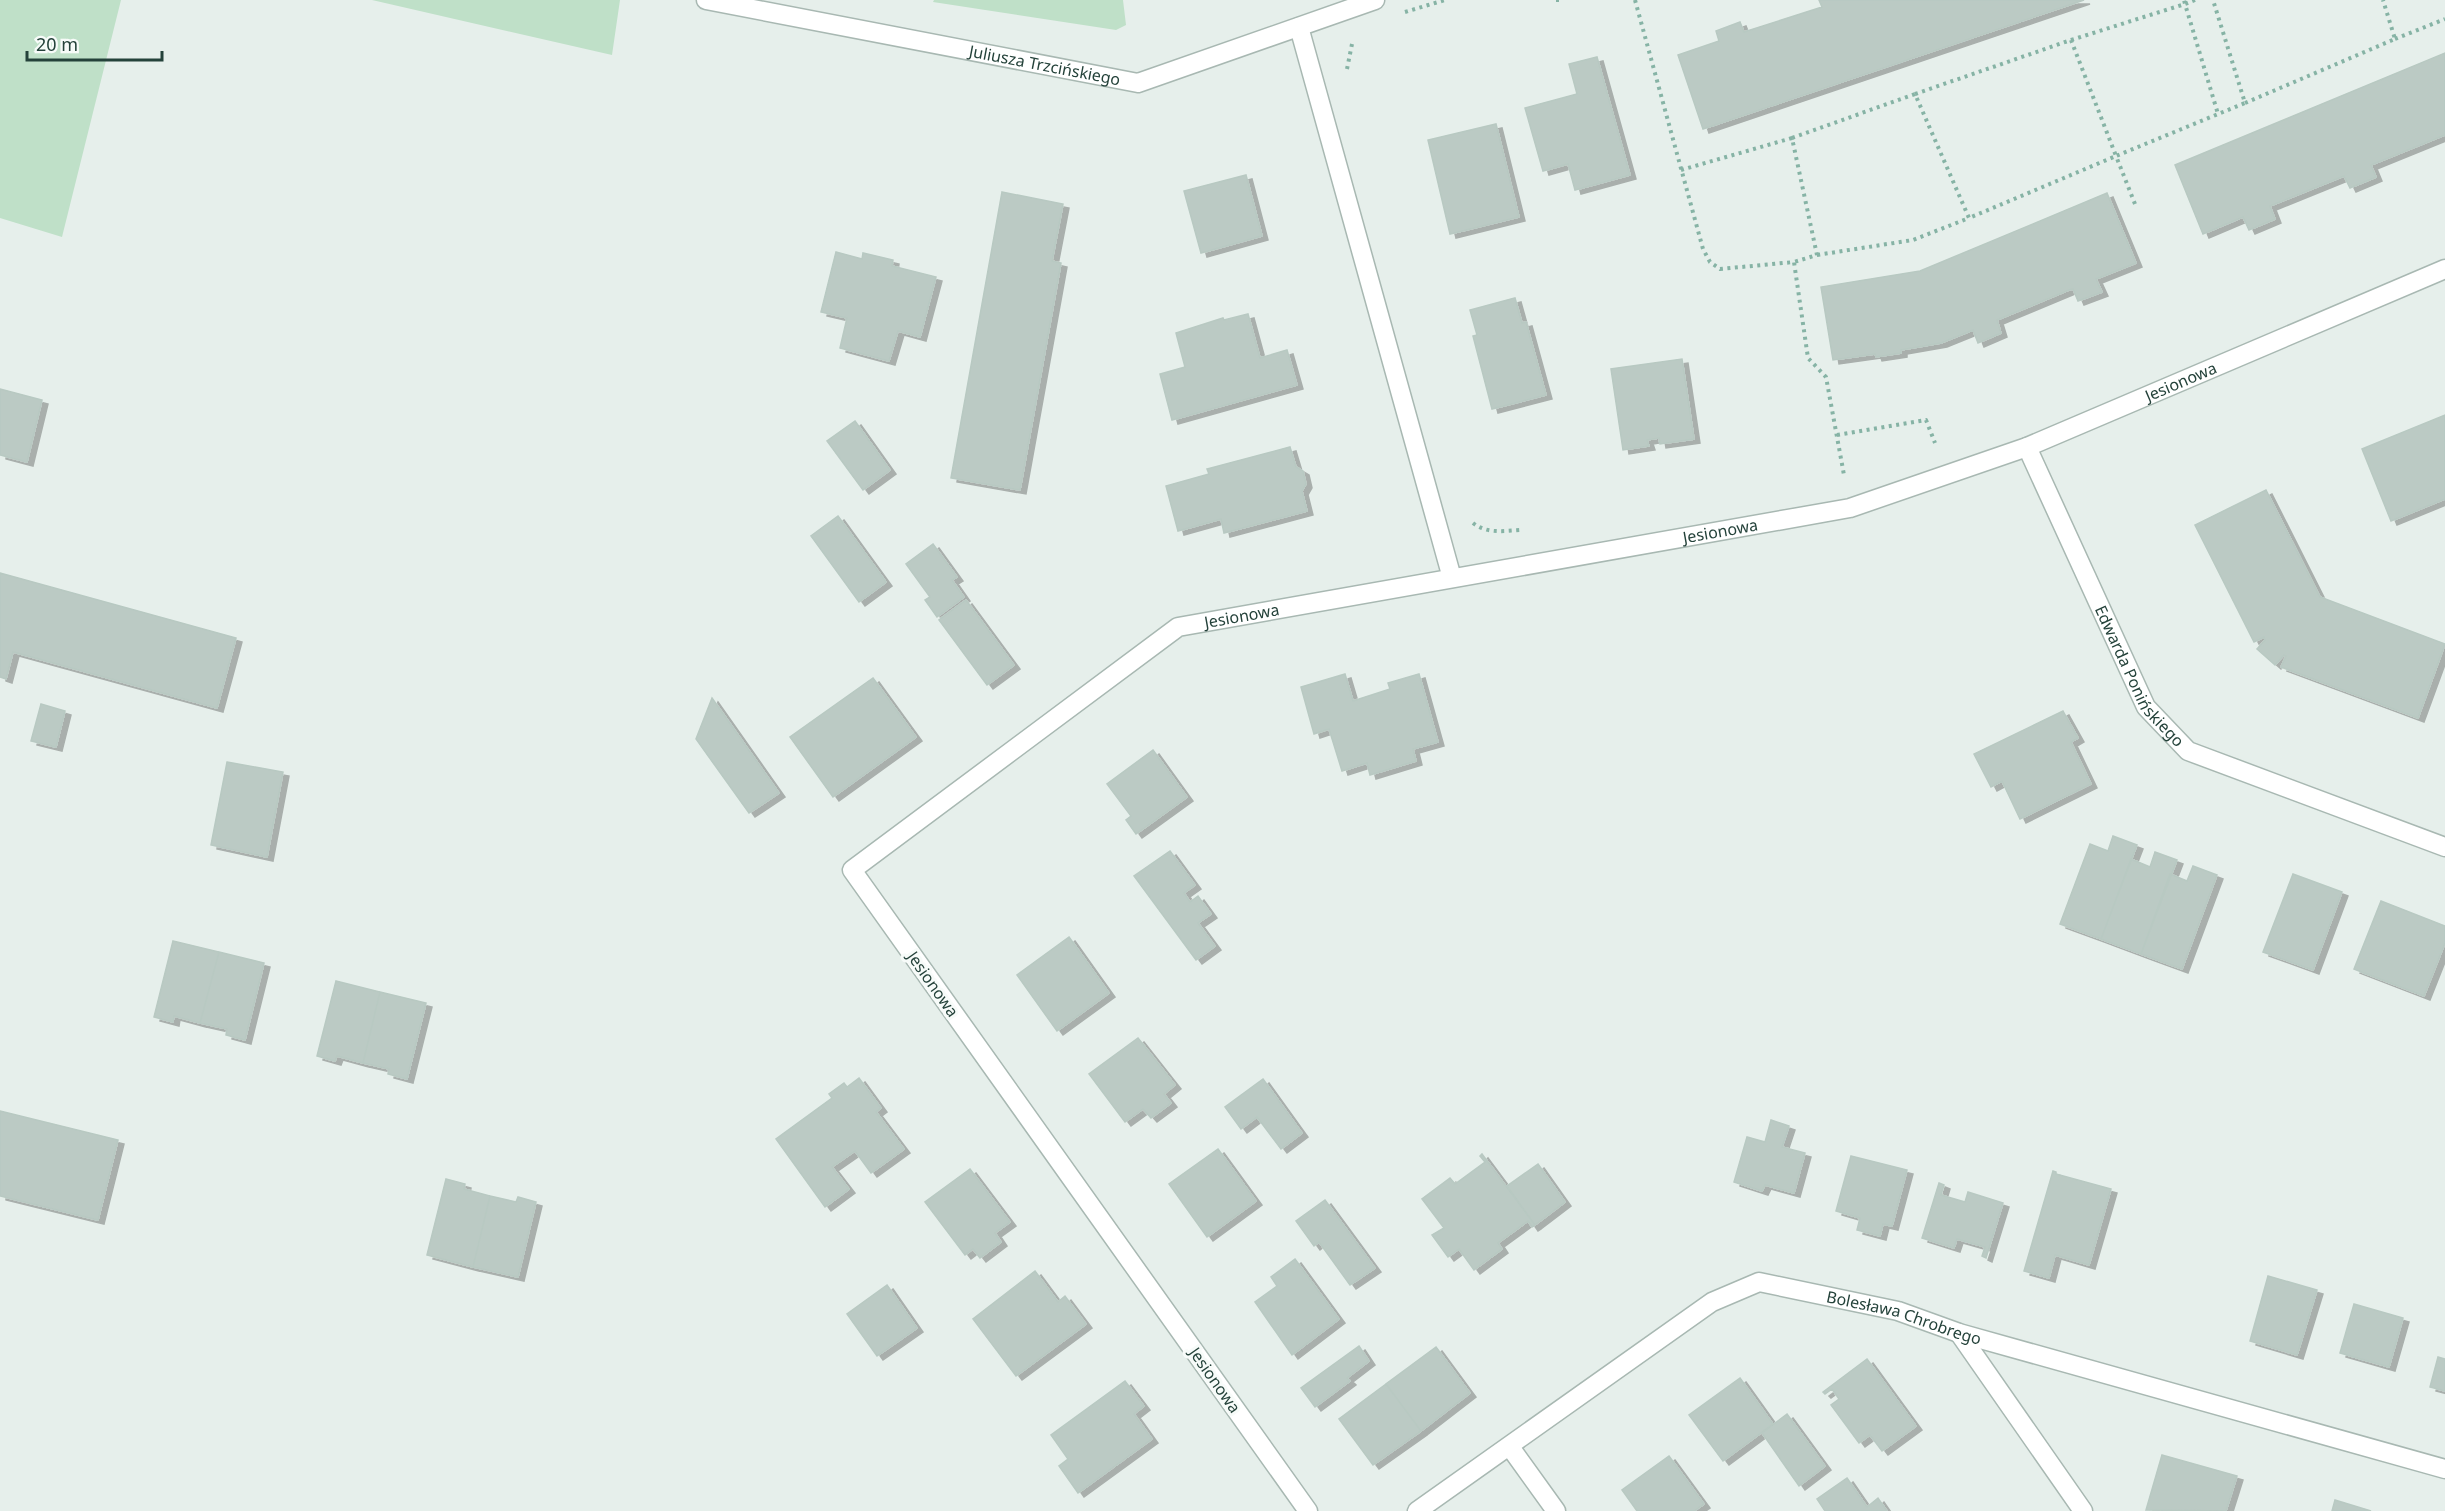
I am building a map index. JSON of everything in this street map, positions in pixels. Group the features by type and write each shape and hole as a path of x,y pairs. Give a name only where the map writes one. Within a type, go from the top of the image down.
{"street":[{"name":"Juliusza Trzcińskiego","path":"706,0 1138,83 1376,0"},
{"path":"1299,27 1452,578"},
{"name":"Jesionowa","path":"1308,1511 852,870 1178,627 1850,508 2027,447 2445,269"},
{"name":"Edwarda Ponińskiego","path":"2027,447 2146,707 2188,751 2445,847"},
{"name":"Bolesława Chrobrego","path":"1417,1511 1712,1302 1759,1282 1898,1311 1959,1333 2445,1470"},
{"path":"1959,1333 2083,1511"},
{"path":"1510,1447 1556,1511"}],"path":[{"path":"1394,16 1445,0"},
{"path":"1635,0 1703,249 1710,262 1720,269 1794,262 1818,255 1913,240 2445,18"},
{"path":"1681,170 1792,138 2071,40 2195,0"},
{"path":"2213,0 2245,103"},
{"path":"2383,0 2395,39"},
{"path":"2185,2 2218,114"},
{"path":"2071,40 2135,204"},
{"path":"1350,80 1347,68 1353,42"},
{"path":"1916,94 1969,218"},
{"path":"1792,138 1818,255"},
{"path":"1794,262 1808,358 1826,377 1836,435"},
{"path":"1469,520 1480,529 1496,532 1533,530 1544,562"}],"green space":[{"path":"0,0 121,0 62,237 0,218"},
{"path":"372,0 620,0 612,55"},
{"path":"934,0 1123,0 1126,25 1116,30 933,2"}],"building":[{"path":"1819,0 2084,0 1703,129 1678,55 1719,41 1716,31 1740,22 1744,32 1822,7"},
{"path":"2445,53 2445,135 2371,165 2376,177 2350,188 2344,176 2270,206 2275,219 2249,230 2243,217 2203,234 2175,165"},
{"path":"1597,57 1630,175 1575,190 1568,164 1543,171 1525,108 1577,94 1569,64"},
{"path":"1496,124 1519,217 1450,234 1428,140"},
{"path":"1246,175 1262,236 1201,253 1184,191"},
{"path":"1002,192 1063,204 1052,261 1061,263 1020,490 951,478"},
{"path":"2107,193 2136,263 2096,279 2102,292 2078,301 2073,289 2069,290 1997,320 2001,333 1978,343 1973,330 1941,343 1901,350 1901,353 1833,360 1821,287 1920,271"},
{"path":"836,252 862,259 863,253 893,260 892,266 936,277 920,337 898,331 889,361 840,348 847,318 821,312"},
{"path":"1515,298 1522,323 1526,322 1546,395 1492,409 1473,336 1477,335 1470,310"},
{"path":"1248,314 1260,358 1287,350 1297,385 1172,420 1160,374 1185,367 1176,333 1223,318 1224,320"},
{"path":"1682,359 1694,439 1660,444 1659,438 1647,440 1649,446 1623,450 1611,369"},
{"path":"0,389 42,400 27,462 0,455"},
{"path":"2445,415 2445,499 2391,521 2362,449"},
{"path":"855,421 890,470 863,490 827,441"},
{"path":"1290,447 1296,467 1303,471 1306,484 1302,491 1307,511 1224,533 1221,519 1178,531 1166,486 1209,474 1207,469"},
{"path":"2266,490 2320,597 2445,644 2418,718 2281,667 2286,656 2284,655 2275,665 2257,649 2265,640 2264,637 2254,642 2195,525"},
{"path":"838,516 886,582 859,602 811,536"},
{"path":"933,544 957,577 952,580 964,597 937,617 925,600 930,597 906,564"},
{"path":"0,573 236,638 217,708 13,652 6,679 0,677"},
{"path":"966,600 1014,665 987,685 939,620"},
{"path":"1345,674 1353,701 1390,689 1388,683 1419,674 1438,742 1413,749 1416,761 1370,775 1367,763 1342,771 1329,729 1314,734 1301,687"},
{"path":"873,678 916,737 833,797 790,737"},
{"path":"712,698 779,793 749,813 696,739"},
{"path":"41,704 65,711 56,747 31,741"},
{"path":"2063,711 2078,738 2071,742 2091,784 2020,819 2002,781 1991,787 1974,754"},
{"path":"1153,750 1187,797 1136,834 1126,820 1131,816 1107,784"},
{"path":"227,762 283,772 267,857 211,845"},
{"path":"2113,836 2137,845 2101,939 2060,924 2090,844 2108,851"},
{"path":"1170,851 1195,885 1184,893 1190,902 1198,896 1211,914 1198,923 1215,946 1196,960 1134,876"},
{"path":"2155,852 2177,860 2141,954 2101,939 2131,859 2150,867"},
{"path":"2193,866 2217,875 2182,969 2141,954 2170,874 2187,881"},
{"path":"2293,874 2342,892 2313,970 2263,952"},
{"path":"2381,901 2445,926 2445,943 2424,996 2354,969"},
{"path":"1069,937 1109,993 1057,1031 1017,975"},
{"path":"173,941 219,952 200,1023 174,1016 173,1022 154,1017"},
{"path":"219,952 264,963 245,1040 226,1035 227,1029 200,1023"},
{"path":"336,981 380,992 363,1063 337,1056 335,1061 317,1056"},
{"path":"380,992 426,1003 407,1079 388,1074 389,1069 363,1063"},
{"path":"1138,1038 1175,1085 1164,1094 1171,1103 1151,1118 1143,1109 1125,1122 1089,1074"},
{"path":"859,1078 881,1108 876,1112 904,1149 871,1173 855,1151 832,1167 849,1189 825,1207 776,1139 832,1098 829,1094 844,1083 847,1087"},
{"path":"1263,1079 1302,1133 1281,1149 1257,1117 1241,1129 1225,1107"},
{"path":"0,1111 118,1140 98,1220 0,1196"},
{"path":"1771,1120 1789,1126 1782,1147 1805,1153 1794,1193 1765,1185 1762,1191 1734,1182 1747,1137 1765,1142"},
{"path":"1218,1149 1256,1201 1207,1237 1169,1184"},
{"path":"1482,1154 1535,1225 1532,1227 1528,1221 1498,1243 1502,1249 1474,1270 1459,1249 1448,1257 1432,1235 1444,1228 1422,1199 1450,1178 1455,1184 1485,1162 1480,1156"},
{"path":"1851,1156 1907,1170 1892,1226 1883,1224 1880,1236 1857,1230 1860,1218 1836,1211"},
{"path":"1538,1164 1565,1202 1535,1225 1507,1186"},
{"path":"970,1169 1010,1222 995,1233 1001,1242 980,1258 973,1249 965,1255 925,1202"},
{"path":"2053,1171 2056,1174 2111,1189 2089,1265 2055,1255 2049,1278 2024,1271"},
{"path":"446,1179 465,1184 464,1189 490,1196 473,1267 427,1255"},
{"path":"1939,1183 1944,1185 1941,1195 1965,1202 1968,1192 2003,1203 1986,1258 1982,1256 1985,1247 1957,1239 1954,1248 1922,1238"},
{"path":"490,1196 516,1202 518,1197 536,1202 518,1277 473,1267"},
{"path":"1325,1200 1375,1268 1350,1285 1319,1242 1314,1246 1296,1221"},
{"path":"1295,1259 1339,1319 1292,1355 1255,1302 1277,1286 1271,1277"},
{"path":"1035,1271 1058,1302 1065,1296 1086,1324 1016,1376 973,1319"},
{"path":"2268,1276 2317,1290 2297,1355 2250,1341"},
{"path":"887,1285 917,1328 877,1356 847,1314"},
{"path":"2354,1304 2403,1318 2389,1367 2340,1353"},
{"path":"1359,1346 1369,1361 1347,1378 1350,1381 1315,1407 1301,1388"},
{"path":"1436,1347 1470,1393 1421,1431 1386,1384"},
{"path":"2438,1357 2445,1359 2445,1391 2430,1387"},
{"path":"1867,1359 1916,1426 1882,1451 1870,1435 1859,1443 1831,1405 1839,1399 1832,1389 1825,1394 1823,1392"},
{"path":"1740,1378 1773,1424 1723,1461 1689,1415"},
{"path":"1125,1381 1144,1406 1134,1414 1152,1439 1078,1493 1059,1466 1068,1459 1051,1435"},
{"path":"1386,1384 1421,1431 1373,1465 1339,1419"},
{"path":"1787,1414 1825,1466 1799,1486 1762,1433"},
{"path":"2162,1455 2237,1476 2226,1511 2146,1510"},
{"path":"1669,1456 1704,1504 1694,1511 1637,1511 1622,1490"},
{"path":"1847,1478 1867,1507 1878,1498 1887,1511 1825,1511 1817,1499"},
{"path":"2335,1500 2371,1511 2332,1511"}]}
